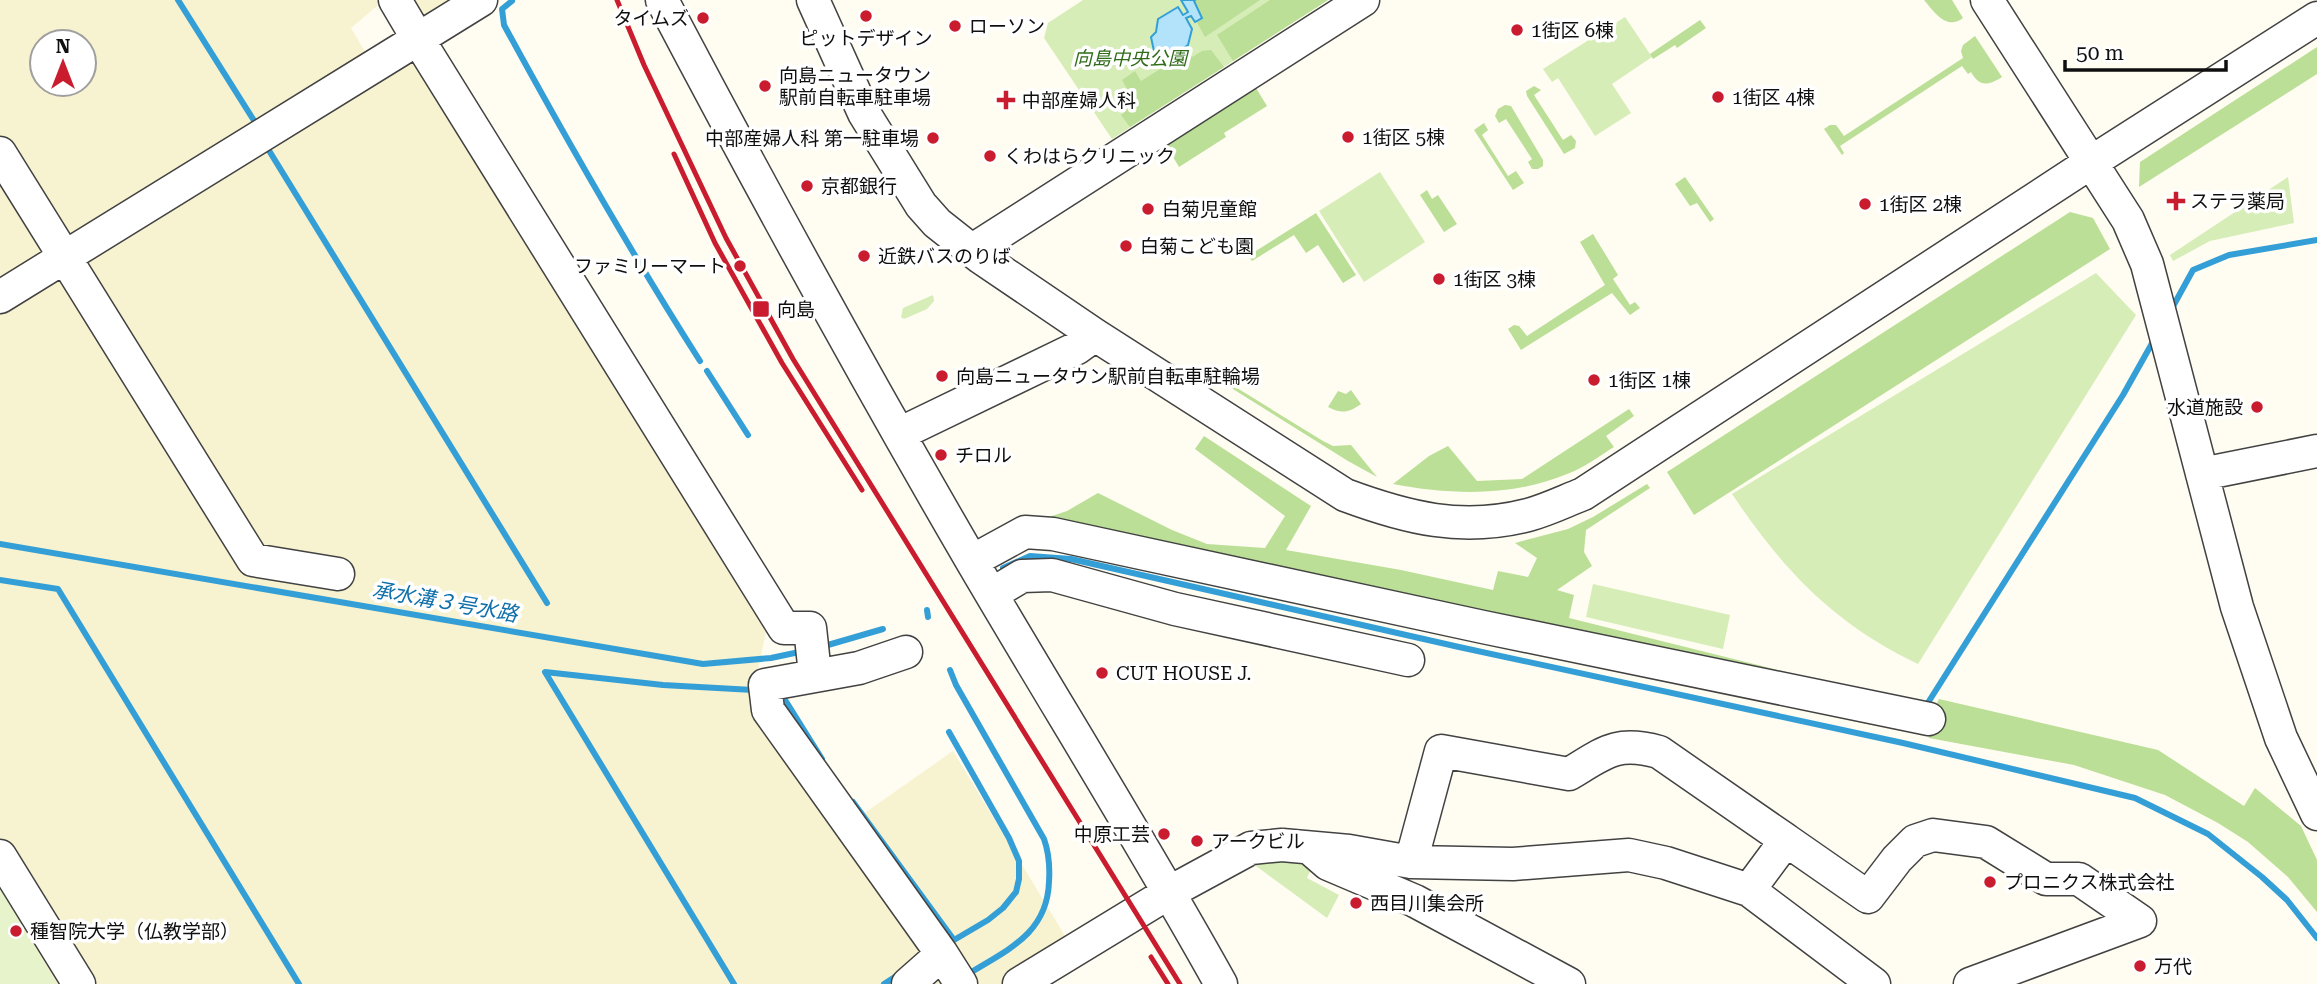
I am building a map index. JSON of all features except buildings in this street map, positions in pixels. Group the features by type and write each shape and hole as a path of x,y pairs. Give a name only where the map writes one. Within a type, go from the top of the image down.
{"street":[{"path":"395,0 784,628 810,628 815,672"},
{"path":"0,297 481,0"},
{"path":"662,0 725,120 899,434 1222,984"},
{"path":"813,0 864,113 921,205 937,223 971,251 1095,335 1345,495 1385,510 1425,520 1455,523 1486,522 1528,515 1583,494 2317,18"},
{"path":"971,251 1363,0"},
{"path":"1987,0 2128,220 2147,264 2238,610 2281,738 2317,814"},
{"path":"0,153 253,560 338,574"},
{"path":"899,434 1077,348 1095,335"},
{"path":"2202,474 2317,451"},
{"path":"972,561 1026,532 1053,534 1483,627 1929,719"},
{"path":"991,592 1022,576 1052,575 1175,609 1409,660"},
{"path":"906,653 859,668 815,672 765,685 768,710 951,968 908,984"},
{"path":"1411,862 1441,751 1569,774 1612,748 1645,748 1659,752 1868,897 1896,859 1915,841 1933,835 1986,842 2046,879 2079,879 2140,921 1970,984"},
{"path":"1749,890 1786,840"},
{"path":"1019,984 1170,892 1251,848 1282,845 1349,851 1411,862 1513,864 1629,855 1666,863 1749,890 1874,984"},
{"path":"1309,848 1328,864 1415,901 1569,984"},
{"path":"0,856 79,984"}],"shaded area":[{"path":"0,0 384,0 351,28 377,72 420,51 767,626 753,694 842,829 953,751 1079,959 1038,984 0,984"},
{"path":"407,0 465,0 426,27"}],"green space":[{"name":"向島中央公園","path":"1083,0 1328,0 1112,139 1044,38 1048,23"},
{"path":"1191,0 1260,0 1205,37 1195,19"},
{"path":"1270,0 1328,0 1233,61 1217,35"},
{"path":"1924,0 1952,0 1963,18 1946,21"},
{"path":"1625,17 1652,57 1612,84 1631,113 1595,136 1558,78 1552,82 1543,69"},
{"path":"1700,20 1706,28 1677,48 1675,45 1653,59 1650,54"},
{"path":"1975,36 2002,77 1993,82 1981,83 1962,66 1840,146 1844,153 1842,155 1824,129 1836,125 1844,136 1963,58 1963,45"},
{"path":"2317,47 2317,74 2139,187 2140,162"},
{"path":"1211,50 1224,67 1130,127 1121,115 1135,103 1122,80 1135,71 1141,81 1187,52 1192,57 1202,51"},
{"path":"1534,86 1541,90 1534,95 1563,140 1571,135 1576,141 1575,148 1564,154 1527,96 1526,91"},
{"path":"1256,88 1267,106 1224,133 1226,137 1179,167 1166,145"},
{"path":"1505,105 1511,106 1543,160 1543,166 1538,169 1532,169 1528,162 1532,159 1506,119 1499,123 1495,116 1498,109"},
{"path":"1484,123 1488,130 1482,135 1508,176 1516,171 1524,183 1513,190 1474,130"},
{"path":"1380,172 1425,242 1364,282 1319,211"},
{"path":"1685,177 1714,219 1710,222 1697,203 1690,206 1675,184"},
{"path":"2288,177 2294,223 2210,241 2173,261 2170,255"},
{"path":"1427,190 1432,199 1438,195 1457,224 1444,232 1420,195"},
{"path":"2070,212 2093,218 2110,249 1694,515 1667,472"},
{"path":"1316,213 1356,275 1343,283 1318,245 1306,253 1294,235 1252,261 1248,256"},
{"path":"1593,234 1618,275 1613,279 1630,305 1635,302 1640,308 1630,315 1612,293 1521,350 1508,329 1514,325 1519,326 1527,336 1605,285 1580,242"},
{"path":"2096,273 2136,315 1918,664 1860,631 1813,593 1771,547 1732,494"},
{"path":"933,295 934,301 927,309 904,319 901,317 903,308"},
{"path":"1219,377 1323,441 1333,446 1351,445 1377,477 1217,379"},
{"path":"1351,390 1361,404 1345,412 1328,407 1338,391 1346,394"},
{"path":"1629,409 1634,416 1606,436 1614,447 1579,469 1546,481 1525,487 1481,492 1393,484 1429,456 1448,446 1477,481 1522,479"},
{"path":"1204,436 1311,506 1286,550 1401,570 1493,590 1498,571 1528,577 1537,558 1515,543 1568,529 1647,484 1650,488 1586,530 1584,552 1592,566 1557,590 1574,595 1569,618 1906,702 1885,726 1872,725 1351,609 1037,547 1020,550 1004,532 1067,511 1098,493 1172,530 1207,544 1265,548 1285,516 1195,449"},
{"path":"1593,584 1730,615 1723,649 1586,617"},
{"path":"1939,699 2158,750 2244,806 2255,788 2301,826 2317,860 2317,912 2288,877 2248,842 2165,795 2074,765 1929,738 1924,729"},
{"path":"1275,853 1313,865 1307,878 1339,895 1327,918 1252,863"},
{"name":"種智院大学（仏教学部）","path":"0,889 57,984 0,984"}],"water":[{"path":"1181,0 1195,0 1202,18 1195,22 1191,16 1186,18 1192,29 1188,45 1169,57 1158,59 1151,37 1156,32 1158,19 1178,7 1183,15 1188,12"}],"waterway":[{"path":"178,0 258,127"},
{"path":"512,1 502,9 504,25 599,194 700,361"},
{"path":"265,144 547,603"},
{"path":"2171,310 2193,270 2229,255 2317,240"},
{"path":"1924,709 2123,395 2155,338"},
{"path":"707,371 748,435"},
{"name":"承水溝３号水路","path":"0,544 703,664 771,658 804,651"},
{"path":"1003,568 1030,556 1071,559 1459,647 1903,743 2135,798 2208,834 2287,900 2317,938"},
{"path":"0,580 58,589 299,984"},
{"path":"927,610 928,617"},
{"name":"承水溝３号水路","path":"821,647 883,629"},
{"path":"950,670 1044,839 1049,865 1046,901 1041,916 1032,929 1008,950 965,976"},
{"path":"734,984 545,672 663,685 753,690"},
{"path":"782,695 822,759"},
{"path":"853,802 954,940 988,920 1003,908 1016,892 1019,861 1009,838 949,732"},
{"path":"884,984 901,973"}],"railway":[{"path":"617,0 644,65 726,238 793,359 1180,984"},
{"path":"674,154 715,243 782,363 862,490"},
{"path":"1151,957 1168,984"}],"place":[{"name":"ピットデザイン","path":"866,16"},
{"name":"タイムズ","path":"703,18"},
{"name":"ローソン","path":"955,26"},
{"name":"1街区 6棟","path":"1517,30"},
{"name":"向島ニュータウン 駅前自転車駐車場","path":"765,86"},
{"name":"1街区 4棟","path":"1718,97"},
{"name":"中部産婦人科","path":"1006,100"},
{"name":"1街区 5棟","path":"1348,137"},
{"name":"中部産婦人科 第一駐車場","path":"933,138"},
{"name":"くわはらクリニック","path":"990,156"},
{"name":"京都銀行","path":"807,186"},
{"name":"ステラ薬局","path":"2176,201"},
{"name":"1街区 2棟","path":"1865,204"},
{"name":"白菊児童館","path":"1148,209"},
{"name":"白菊こども園","path":"1126,246"},
{"name":"近鉄バスのりば","path":"864,256"},
{"name":"ファミリーマート","path":"740,266"},
{"name":"1街区 3棟","path":"1439,279"},
{"name":"向島","path":"761,309"},
{"name":"向島ニュータウン駅前自転車駐輪場","path":"942,376"},
{"name":"1街区 1棟","path":"1594,380"},
{"name":"水道施設","path":"2257,407"},
{"name":"チロル","path":"941,455"},
{"name":"CUT HOUSE J.","path":"1102,673"},
{"name":"中原工芸","path":"1164,834"},
{"name":"アークビル","path":"1197,841"},
{"name":"プロニクス株式会社","path":"1990,882"},
{"name":"西目川集会所","path":"1356,903"},
{"name":"種智院大学（仏教学部）","path":"16,931"},
{"name":"万代","path":"2140,966"}]}
